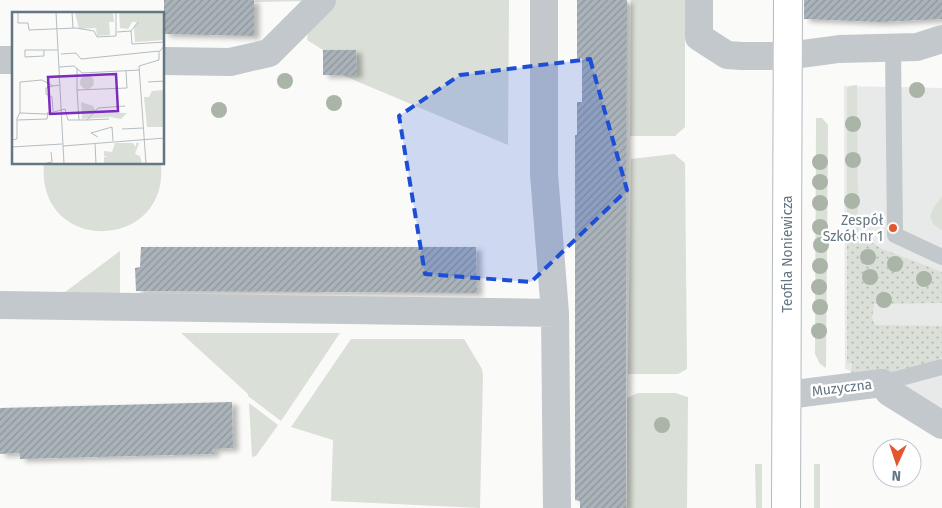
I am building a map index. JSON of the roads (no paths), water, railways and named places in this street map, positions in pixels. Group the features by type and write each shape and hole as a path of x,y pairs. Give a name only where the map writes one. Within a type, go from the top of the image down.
{"street":[{"path":"165,61 230,62 269,53 322,0"},
{"path":"544,0 544,174 555,313 557,508"},
{"path":"699,0 699,37 727,55 787,56 839,49 917,47 942,40"},
{"name":"Teofila Noniewicza","path":"786,508 788,0"},
{"path":"0,305 555,313"},
{"name":"Muzyczna","path":"787,395 882,383 889,392 942,425"}],"lane":[{"path":"893,48 895,235 942,257"},
{"path":"882,383 942,367"}],"place":[{"name":"Zespół Szkół nr 1","path":"893,228"}]}
